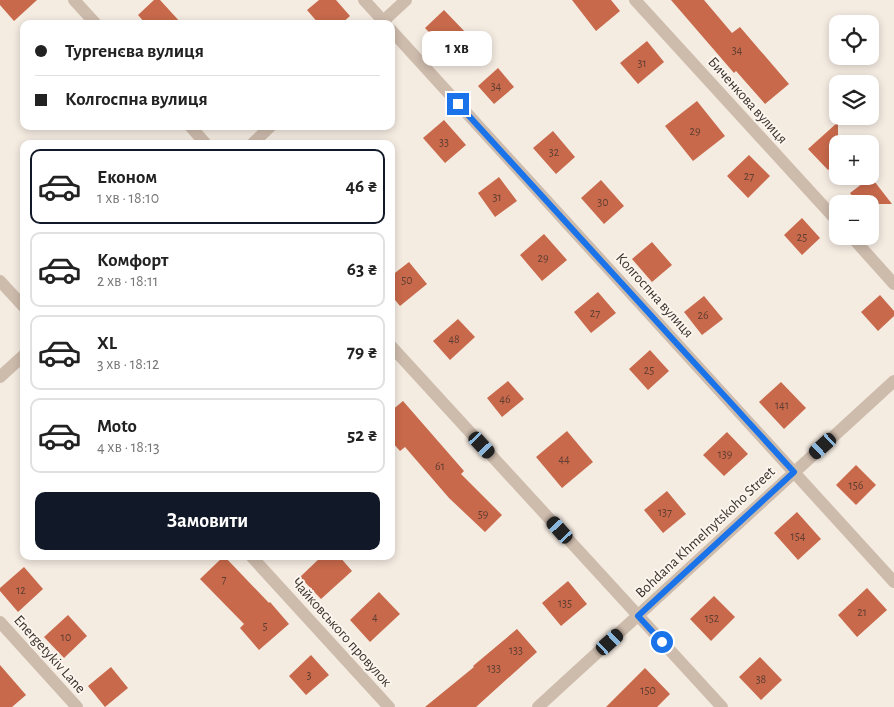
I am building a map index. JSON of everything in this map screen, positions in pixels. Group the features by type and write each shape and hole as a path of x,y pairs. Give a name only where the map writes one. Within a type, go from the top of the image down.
{"street":[{"path":"74,0 92,20"},
{"name":"Колгоспна вулиця","path":"364,0 381,20"},
{"path":"389,20 406,0"},
{"name":"Биченкова вулиця","path":"635,0 829,212"},
{"name":"Колгоспна вулиця","path":"395,36 894,582"},
{"path":"194,130 202,140"},
{"path":"256,140 267,130"},
{"path":"858,245 894,284"},
{"path":"0,281 20,304"},
{"path":"395,350 722,707"},
{"path":"0,377 20,359"},
{"name":"Bohdana Khmelnytskoho Street","path":"538,707 894,381"},
{"name":"Чайковського провулок","path":"255,560 389,707"},
{"name":"Energetykiv Lane","path":"0,622 77,707"}],"building":[{"path":"0,0 37,0 14,21 0,5"},
{"path":"154,0 160,0 178,20 142,20 138,15"},
{"path":"319,0 336,0 350,16 346,20 316,20 307,10"},
{"path":"572,0 611,0 620,11 596,31"},
{"path":"671,0 704,0 732,33 740,27 789,84 765,104 736,71 734,73"},
{"path":"444,10 467,34 448,52 425,28"},
{"path":"647,41 664,62 638,84 620,63"},
{"path":"498,68 514,87 494,104 478,86"},
{"path":"697,101 725,136 693,161 665,126"},
{"path":"444,120 466,145 445,163 423,138"},
{"path":"835,125 838,125 838,135 829,135 828,170 808,149"},
{"path":"553,131 575,157 556,174 533,148"},
{"path":"749,155 770,176 748,198 727,176"},
{"path":"499,177 517,201 495,217 478,193"},
{"path":"601,180 624,206 604,224 581,198"},
{"path":"860,185 877,185 892,204 879,204 879,195 851,195 850,193"},
{"path":"802,218 820,238 802,255 784,235"},
{"path":"544,234 567,260 542,281 520,255"},
{"path":"652,242 672,265 652,282 632,259"},
{"path":"409,262 427,284 400,306 395,300 395,273"},
{"path":"598,292 616,313 591,333 574,312"},
{"path":"880,295 894,311 894,316 878,331 861,312"},
{"path":"704,296 723,319 702,335 684,312"},
{"path":"458,319 475,337 450,360 433,341"},
{"path":"650,350 669,371 648,390 629,369"},
{"path":"508,381 524,399 502,417 487,398"},
{"path":"781,382 806,408 784,429 759,402"},
{"path":"403,401 464,471 461,474 502,515 485,532 449,498 405,447 400,451 395,445 395,408"},
{"path":"567,431 593,462 562,488 536,457"},
{"path":"727,432 748,454 724,476 703,455"},
{"path":"856,465 876,485 856,505 836,485"},
{"path":"667,491 686,514 663,533 644,510"},
{"path":"797,512 821,539 798,560 774,533"},
{"path":"220,560 228,560 289,624 259,650 240,628 244,624 200,579"},
{"path":"318,560 342,560 352,571 321,599 300,577"},
{"path":"24,567 43,589 18,612 0,591 0,588"},
{"path":"568,581 587,604 561,626 542,603"},
{"path":"867,588 887,610 857,637 838,615"},
{"path":"379,592 400,614 370,642 350,620"},
{"path":"714,596 735,617 711,641 690,619"},
{"path":"68,615 87,636 64,658 44,637"},
{"path":"517,629 537,652 476,707 425,707 474,667"},
{"path":"311,655 329,675 306,695 289,676"},
{"path":"760,657 782,680 761,700 739,677"},
{"path":"0,665 26,695 12,707 0,707"},
{"path":"111,667 128,688 105,707 88,686"},
{"path":"645,668 670,694 657,707 606,707"}],"route":[{"path":"458,104 794,472 638,616 662,642"}]}
